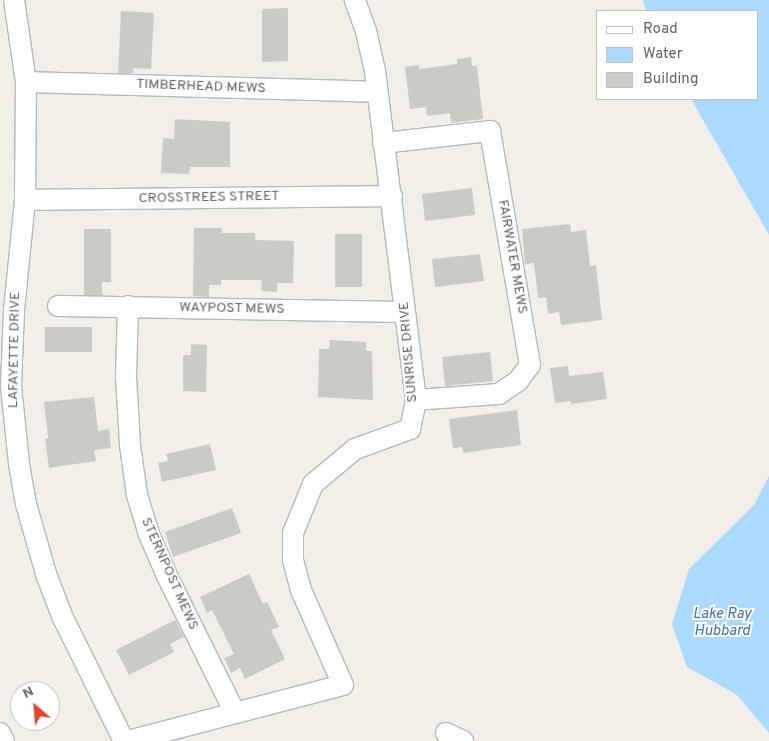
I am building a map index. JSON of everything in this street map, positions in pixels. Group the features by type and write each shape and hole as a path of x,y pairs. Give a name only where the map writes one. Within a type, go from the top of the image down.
{"street":[{"name":"LAFAYETTE DRIVE","path":"14,0 26,82 25,200 14,312 11,386 26,504 36,544 63,618 124,741"},
{"name":"SUNRISE DRIVE","path":"128,741 343,685 301,590 292,560 293,534 313,484 355,449 410,429 416,400 392,196 377,92 366,31 355,0"},
{"name":"TIMBERHEAD MEWS","path":"26,82 377,92"},
{"name":"FAIRWATER MEWS","path":"383,143 490,131 530,365 518,380 499,394 416,400"},
{"name":"CROSSTREES STREET","path":"25,200 392,196"},
{"name":"WAYPOST MEWS","path":"58,306 405,312"},
{"name":"STERNPOST MEWS","path":"128,306 126,377 130,445 137,494 148,532 167,576 235,713"},
{"path":"0,733 4,741"}],"water":[{"path":"643,0 769,0 769,235 692,100 759,100 759,10 646,10"},
{"name":"Lake Ray Hubbard","path":"769,476 769,733 736,694 687,667 672,624 689,569 754,505"}],"building":[{"path":"288,8 288,61 262,62 262,9"},
{"path":"121,11 154,13 151,69 134,68 133,73 118,73"},
{"path":"471,57 472,66 477,66 483,119 451,123 450,113 427,116 426,107 410,109 405,67 419,65 419,69 457,64 457,59"},
{"path":"175,119 230,122 230,167 190,167 189,174 161,173 163,138 174,139"},
{"path":"472,188 475,215 425,221 422,194"},
{"path":"570,224 571,232 586,230 590,266 596,265 602,320 561,325 559,312 548,314 546,297 538,298 534,263 525,264 522,229"},
{"path":"194,228 222,228 221,233 255,233 255,240 294,241 293,283 277,283 277,292 261,291 262,280 221,280 221,285 209,285 209,297 193,296"},
{"path":"84,229 111,229 111,282 102,282 102,295 84,295"},
{"path":"335,234 362,234 362,287 335,287"},
{"path":"480,254 484,281 435,287 432,259"},
{"path":"45,327 92,327 92,352 45,352"},
{"path":"330,340 366,342 366,351 372,351 373,400 318,397 319,349 329,349"},
{"path":"191,344 207,345 206,392 183,391 183,355 191,355"},
{"path":"490,352 493,381 445,386 442,357"},
{"path":"568,366 569,376 603,372 607,399 571,404 571,401 555,403 550,368"},
{"path":"94,397 98,431 109,429 111,448 94,450 96,461 49,468 45,439 48,438 44,402"},
{"path":"517,410 521,445 463,453 462,447 453,448 449,419"},
{"path":"210,444 216,470 162,482 158,463 168,461 166,454"},
{"path":"232,508 241,533 173,557 165,532"},
{"path":"249,574 263,604 267,602 279,627 271,630 285,659 245,679 240,668 231,673 224,658 234,654 212,610 207,613 200,597"},
{"path":"175,620 184,637 170,644 174,652 129,675 116,650"}]}
